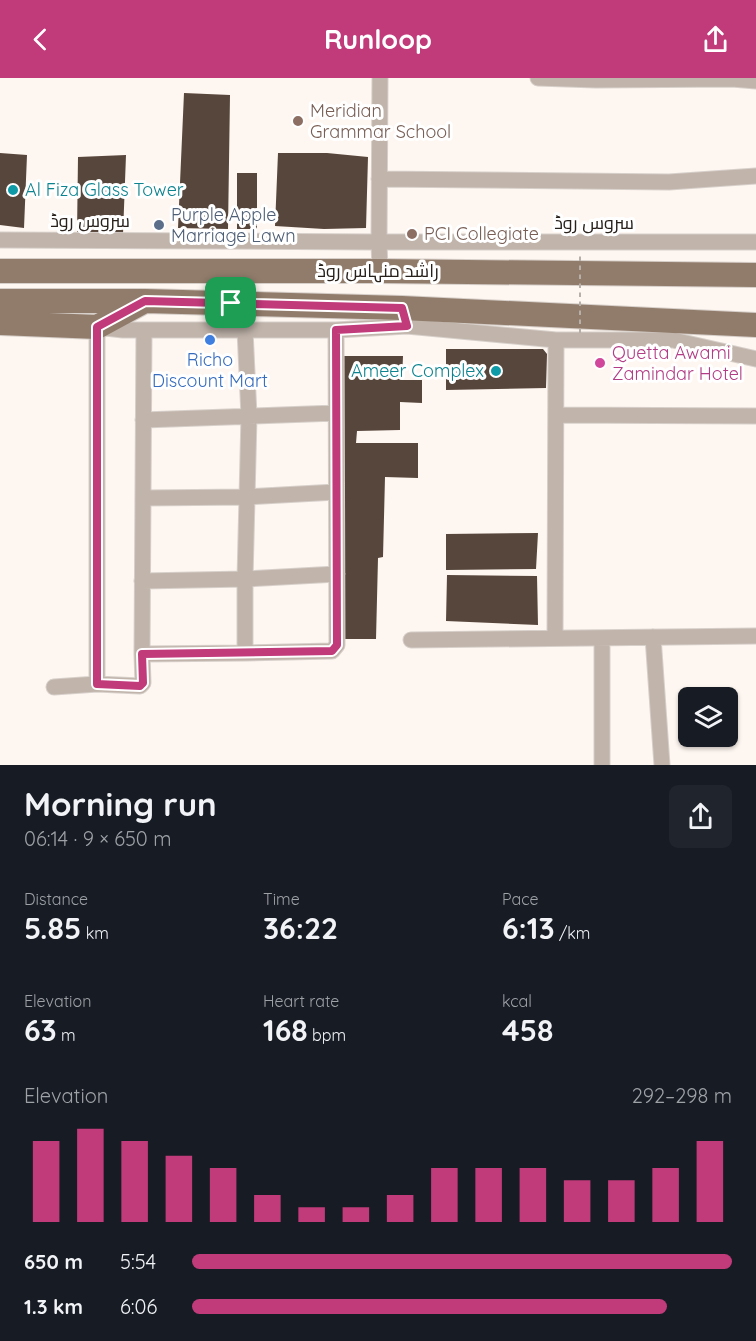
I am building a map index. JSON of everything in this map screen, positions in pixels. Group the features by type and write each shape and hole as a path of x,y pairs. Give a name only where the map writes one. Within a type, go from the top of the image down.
{"main road":[{"name":"راشد منہاس روڈ","path":"0,272 380,271 756,275"},
{"name":"راشد منہاس روڈ","path":"0,301 145,301 674,330 756,325"},
{"path":"0,323 97,327 145,301"}],"street":[{"path":"380,78 380,271"},
{"path":"538,78 756,81"},
{"path":"379,179 669,182 756,176"},
{"name":"سروس روڈ","path":"0,240 756,242"},
{"path":"97,684 97,327 123,330 336,330 404,317 556,340 674,330 756,359"},
{"path":"54,687 97,684 140,686 143,683 144,330"},
{"path":"245,330 249,416 245,653"},
{"path":"142,654 332,651 337,645 336,330"},
{"path":"555,638 556,340"},
{"path":"143,420 336,413"},
{"path":"556,415 756,416"},
{"path":"143,498 336,492"},
{"path":"142,580 245,579 337,574"},
{"path":"411,640 756,636"},
{"path":"652,637 662,765"},
{"path":"602,638 602,765"}],"path":[{"path":"580,252 580,333"}],"building":[{"path":"184,93 230,95 228,229 178,228"},
{"name":"Al Fiza Glass Tower","path":"0,153 27,155 24,228 0,225"},
{"path":"278,153 327,153 368,157 366,228 324,229 275,226"},
{"path":"126,155 123,234 77,234 78,157"},
{"path":"237,173 257,173 257,229 237,229"},
{"name":"Ameer Complex","path":"446,349 543,349 547,354 546,388 446,390"},
{"path":"344,356 403,356 402,380 422,380 422,403 400,402 400,430 357,431 356,443 418,443 418,478 385,477 383,557 378,558 376,639 343,639"},
{"path":"538,533 536,569 446,570 446,534"},
{"path":"447,575 537,576 538,625 446,621"}],"place":[{"name":"Meridian Grammar School","path":"298,121"},
{"name":"Al Fiza Glass Tower","path":"13,190"},
{"name":"Purple Apple Marriage Lawn","path":"159,225"},
{"name":"PCI Collegiate","path":"412,234"},
{"name":"Richo Discount Mart","path":"210,340"},
{"name":"Quetta Awami Zamindar Hotel","path":"600,363"},
{"name":"Ameer Complex","path":"496,371"}],"route":[{"path":"145,301 231,303 402,308 407,326 336,330 337,645 332,651 142,654 143,683 140,686 97,684 97,327 145,301"}]}
